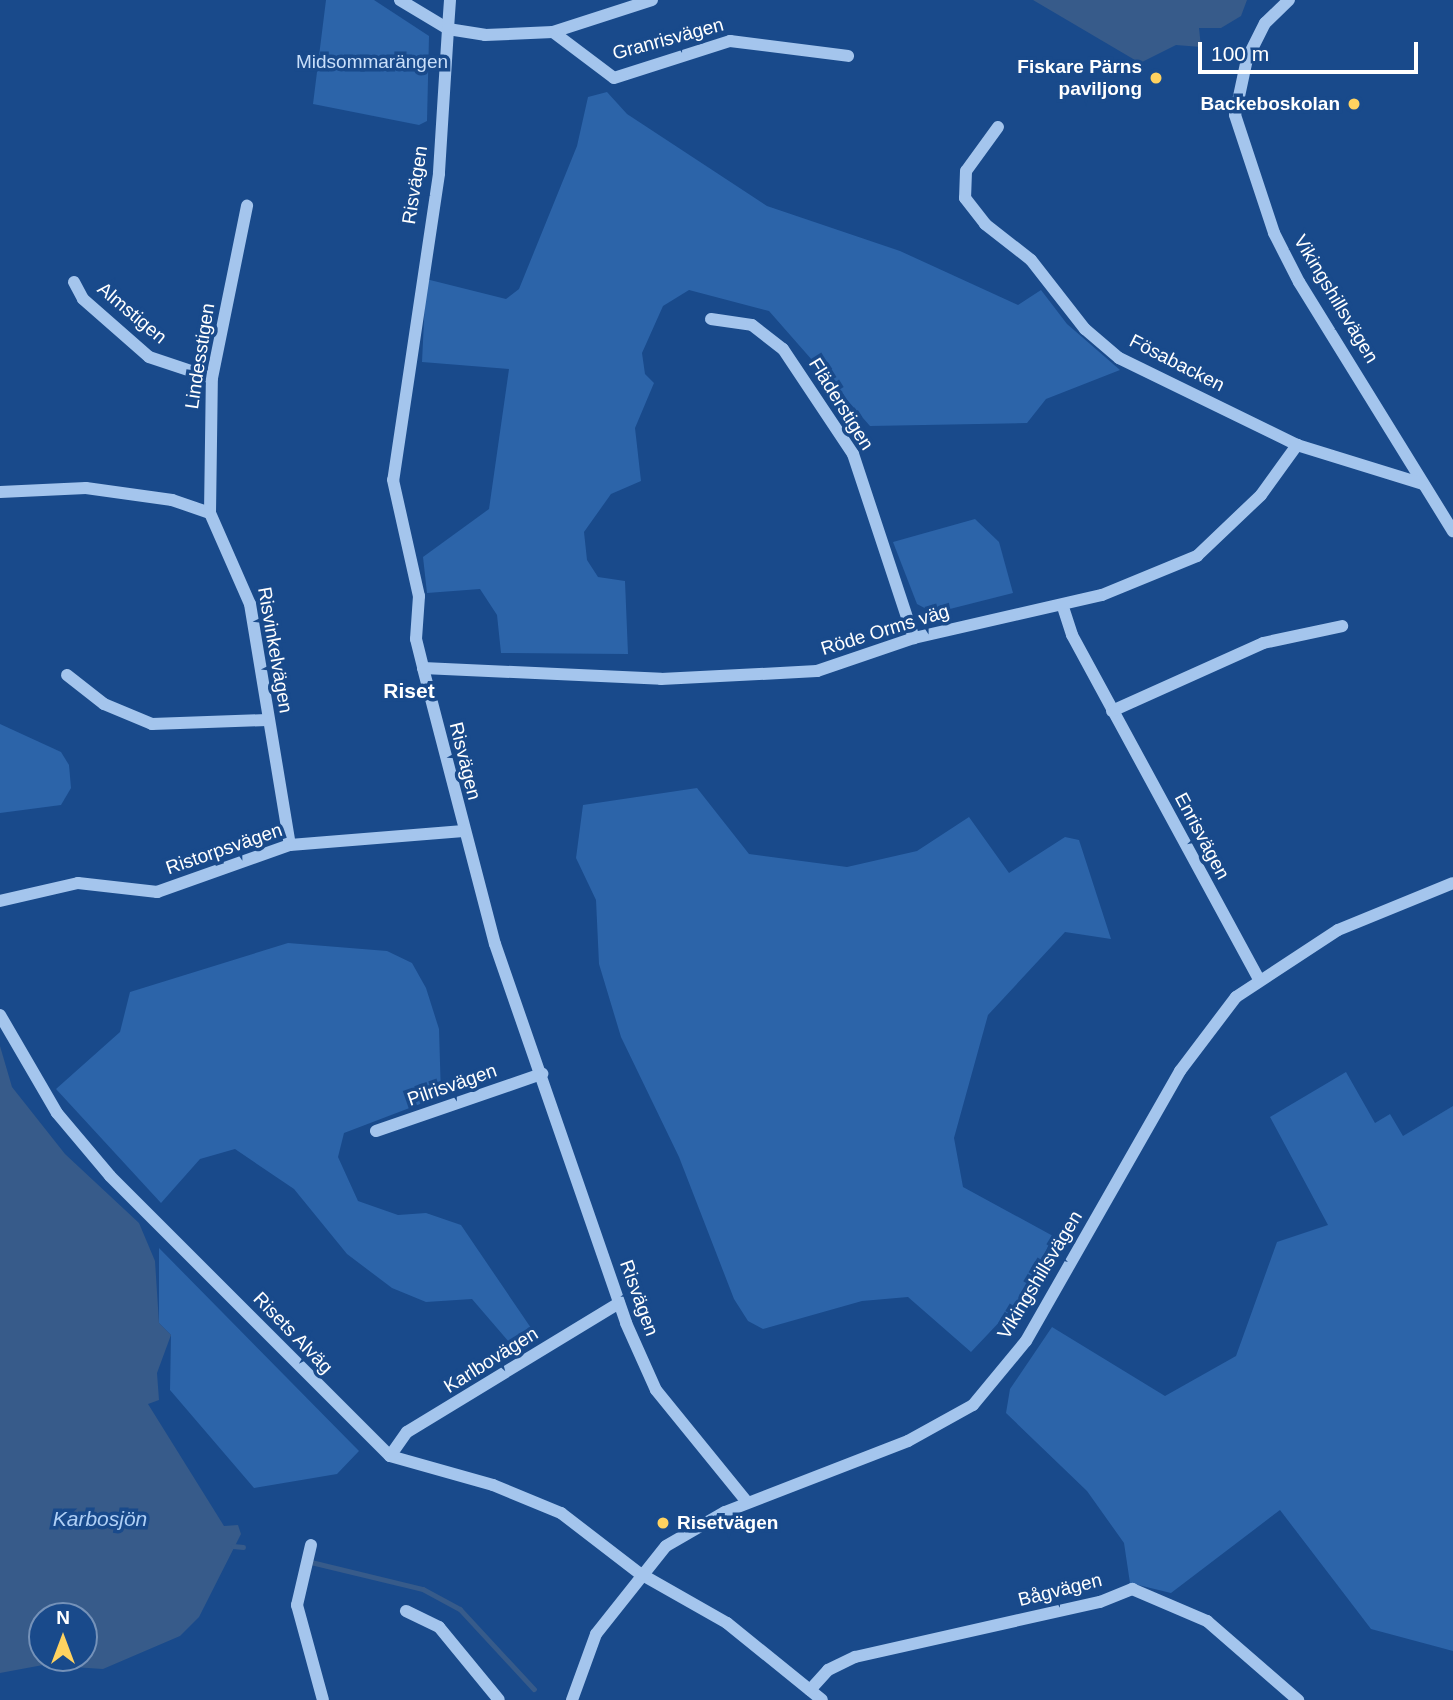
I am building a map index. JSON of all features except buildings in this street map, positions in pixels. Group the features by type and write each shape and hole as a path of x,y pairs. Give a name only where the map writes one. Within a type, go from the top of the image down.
{"street":[{"path":"400,0 448,29 553,32 652,0"},
{"name":"Risvägen","path":"450,0 439,174 393,480 419,596 416,639 463,831 619,1303 656,1390 747,1502"},
{"name":"Vikingshillsvägen","path":"1289,0 1251,49 1235,115 1274,233 1453,531"},
{"name":"Granrisvägen","path":"553,32 614,78 730,41 848,56"},
{"name":"Fösabacken","path":"998,127 966,171 963,187 985,224 1031,260 1085,329 1119,358 1297,444 1423,484"},
{"name":"Lindesstigen","path":"210,513 212,378 247,206"},
{"name":"Almstigen","path":"74,282 83,299 149,357 212,378"},
{"name":"Fläderstigen","path":"711,319 752,325 783,349 853,454 914,638"},
{"name":"Röde Orms väg","path":"423,668 661,679 793,676 914,638 1063,607 1197,556 1261,495 1297,444"},
{"path":"0,492 108,490 210,513"},
{"name":"Risvinkelvägen","path":"210,513 242,576 289,845"},
{"name":"Enrisvägen","path":"1063,607 1112,711 1258,978"},
{"path":"1112,711 1263,643 1342,626"},
{"path":"67,675 104,704 152,724 267,720"},
{"name":"Ristorpsvägen","path":"0,901 78,883 157,892 179,888 289,845 463,831"},
{"name":"Vikingshillsvägen","path":"572,1700 596,1634 639,1573 685,1533 747,1502 908,1441 973,1405 1026,1341 1180,1071 1222,1012 1258,978 1338,930 1453,883"},
{"name":"Risets Alväg","path":"0,1015 57,1113 110,1176 390,1456 529,1497 589,1531 639,1573 727,1623 822,1700"},
{"name":"Pilrisvägen","path":"376,1131 542,1074"},
{"name":"Karlbovägen","path":"390,1456 407,1432 619,1303"},
{"path":"311,1545 297,1605 323,1700"},
{"name":"Bågvägen","path":"810,1690 828,1670 855,1657 1100,1602 1132,1589 1207,1621 1297,1700"},
{"path":"406,1611 439,1627 499,1700"}],"green space":[{"name":"Midsommarängen","path":"326,0 374,0 429,36 427,121 419,125 313,104"},
{"path":"607,92 627,114 767,206 900,251 1018,305 1041,290 1067,324 1120,370 1046,399 1027,423 870,426 769,311 689,290 663,306 642,353 645,374 654,383 635,428 641,481 611,494 584,532 587,560 598,577 625,581 628,654 501,653 497,615 480,589 427,593 423,557 489,509 509,369 422,362 426,279 506,299 519,289 577,146 588,97"},
{"path":"975,519 999,542 1013,593 934,613 917,604 893,542"},
{"path":"0,724 61,752 69,765 71,788 61,805 0,813"},
{"path":"697,788 749,854 847,867 917,851 969,817 1009,873 1065,837 1079,840 1111,939 1065,932 988,1015 954,1138 963,1187 1053,1236 1024,1296 971,1352 908,1297 862,1301 763,1329 748,1321 734,1299 679,1157 621,1037 599,964 596,900 576,858 583,805"},
{"path":"288,943 387,951 412,963 426,988 439,1029 441,1096 344,1133 338,1157 358,1201 398,1215 426,1213 461,1225 531,1328 509,1342 472,1299 426,1302 392,1288 347,1254 294,1189 235,1149 200,1159 161,1203 56,1089 120,1032 130,992"},
{"path":"1346,1072 1375,1123 1390,1114 1403,1136 1453,1106 1453,1651 1371,1629 1280,1510 1171,1593 1130,1583 1124,1543 1087,1491 1006,1413 1010,1389 1052,1327 1165,1396 1236,1356 1277,1242 1328,1225 1270,1117"},
{"path":"159,1248 359,1451 337,1474 254,1488 170,1390 171,1335 159,1323"}],"water":[{"path":"1033,0 1247,0 1241,16 1221,28 1199,28 1201,47 1176,45 1140,63"},
{"name":"Karbosjön","path":"0,1046 12,1087 65,1154 139,1223 155,1261 159,1323 171,1335 157,1373 159,1400 148,1404 224,1526 238,1525 241,1534 199,1617 180,1636 103,1669 98,1669 98,1602 28,1602 28,1668 0,1673"}],"waterway":[{"path":"233,1546 243,1547"},
{"path":"311,1562 423,1589 460,1609 534,1689"}],"place":[{"name":"Fiskare Pärns paviljong","path":"1156,78"},
{"name":"Backeboskolan","path":"1354,104"},
{"name":"Risetvägen","path":"663,1523"}],"district":[{"name":"Riset","path":"409,691"}]}
